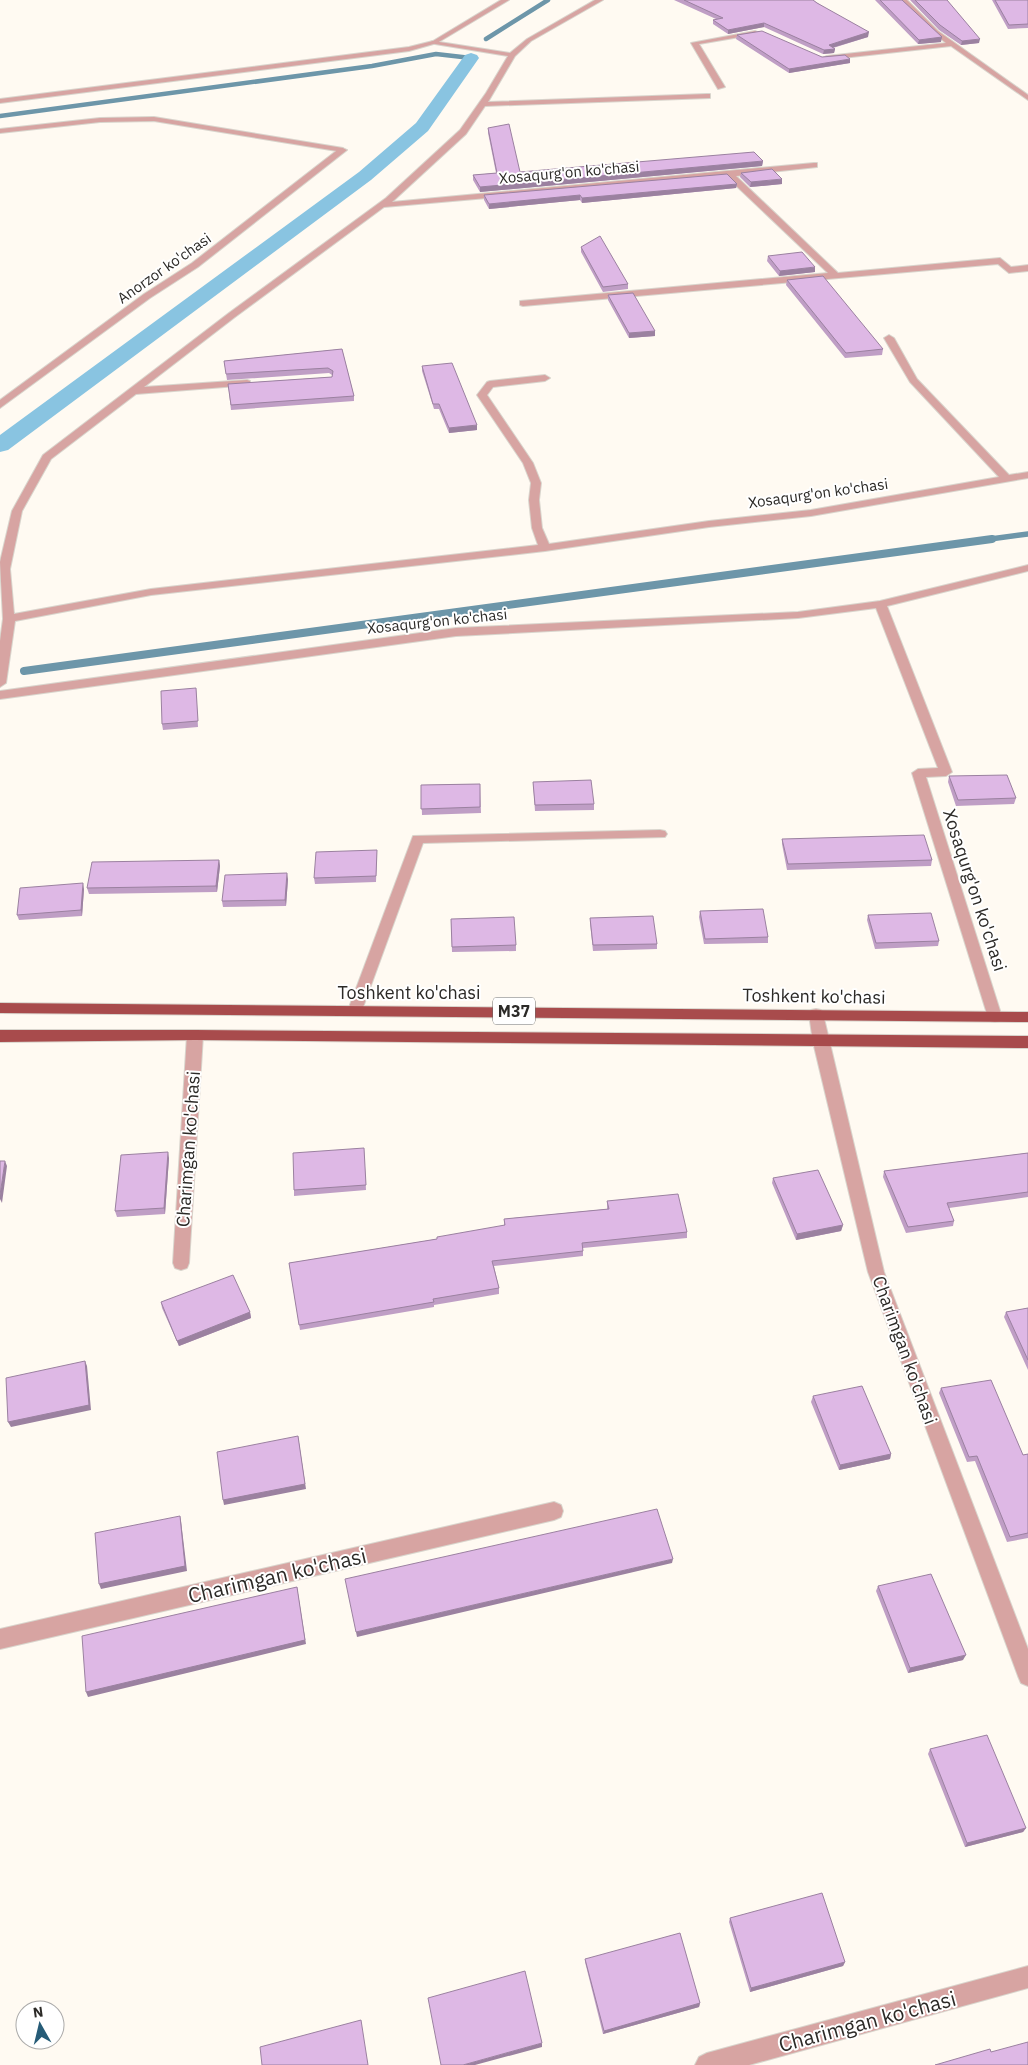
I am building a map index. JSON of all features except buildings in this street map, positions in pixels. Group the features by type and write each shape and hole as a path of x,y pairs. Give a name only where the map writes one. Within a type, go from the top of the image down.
{"highway":[{"name":"Toshkent ko'chasi","path":"0,1008 1028,1017"},
{"name":"M37","path":"0,1036 195,1035 821,1042 1028,1042"}],"street":[{"path":"0,101 408,49 435,42 506,0"},
{"path":"0,683 9,619 4,569 17,512 47,457 131,391 382,205 427,167 463,132 512,55 529,40 600,0"},
{"path":"903,0 936,32 1028,98"},
{"path":"721,87 695,43 763,31"},
{"path":"435,42 512,55"},
{"path":"822,58 952,44"},
{"path":"482,104 707,96"},
{"name":"Anorzor ko'chasi","path":"0,405 147,296 202,259 343,150"},
{"name":"Xosaqurg'on ko'chasi","path":"382,205 814,165"},
{"path":"729,174 835,275"},
{"path":"523,302 1000,261 1009,270 1028,268"},
{"path":"889,338 912,380 1006,478"},
{"path":"545,378 490,384 482,395 528,463 536,483 534,500 536,528 545,548"},
{"path":"131,391 260,382"},
{"name":"Xosaqurg'on ko'chasi","path":"9,619 151,592 545,548 709,524 811,513 1028,475"},
{"name":"Xosaqurg'on ko'chasi","path":"0,695 456,632 798,615 880,604 1028,568"},
{"name":"Xosaqurg'on ko'chasi","path":"880,604 946,772 918,773 995,1017"},
{"path":"355,1010 418,838 660,834"},
{"name":"Charimgan ko'chasi","path":"816,1014 876,1272 1028,1676"},
{"name":"Charimgan ko'chasi","path":"181,1263 195,1035"},
{"name":"Charimgan ko'chasi","path":"0,1639 554,1511"},
{"name":"Charimgan ko'chasi","path":"706,2065 1028,1977"}],"lane":[{"path":"0,130 100,120 154,119 343,150"}],"waterway":[{"path":"486,39 548,0"},
{"path":"0,116 372,66 436,54 471,58"},
{"path":"0,445 365,176 422,127 471,58"},
{"path":"983,540 1028,534"},
{"path":"24,671 992,539"}]}
